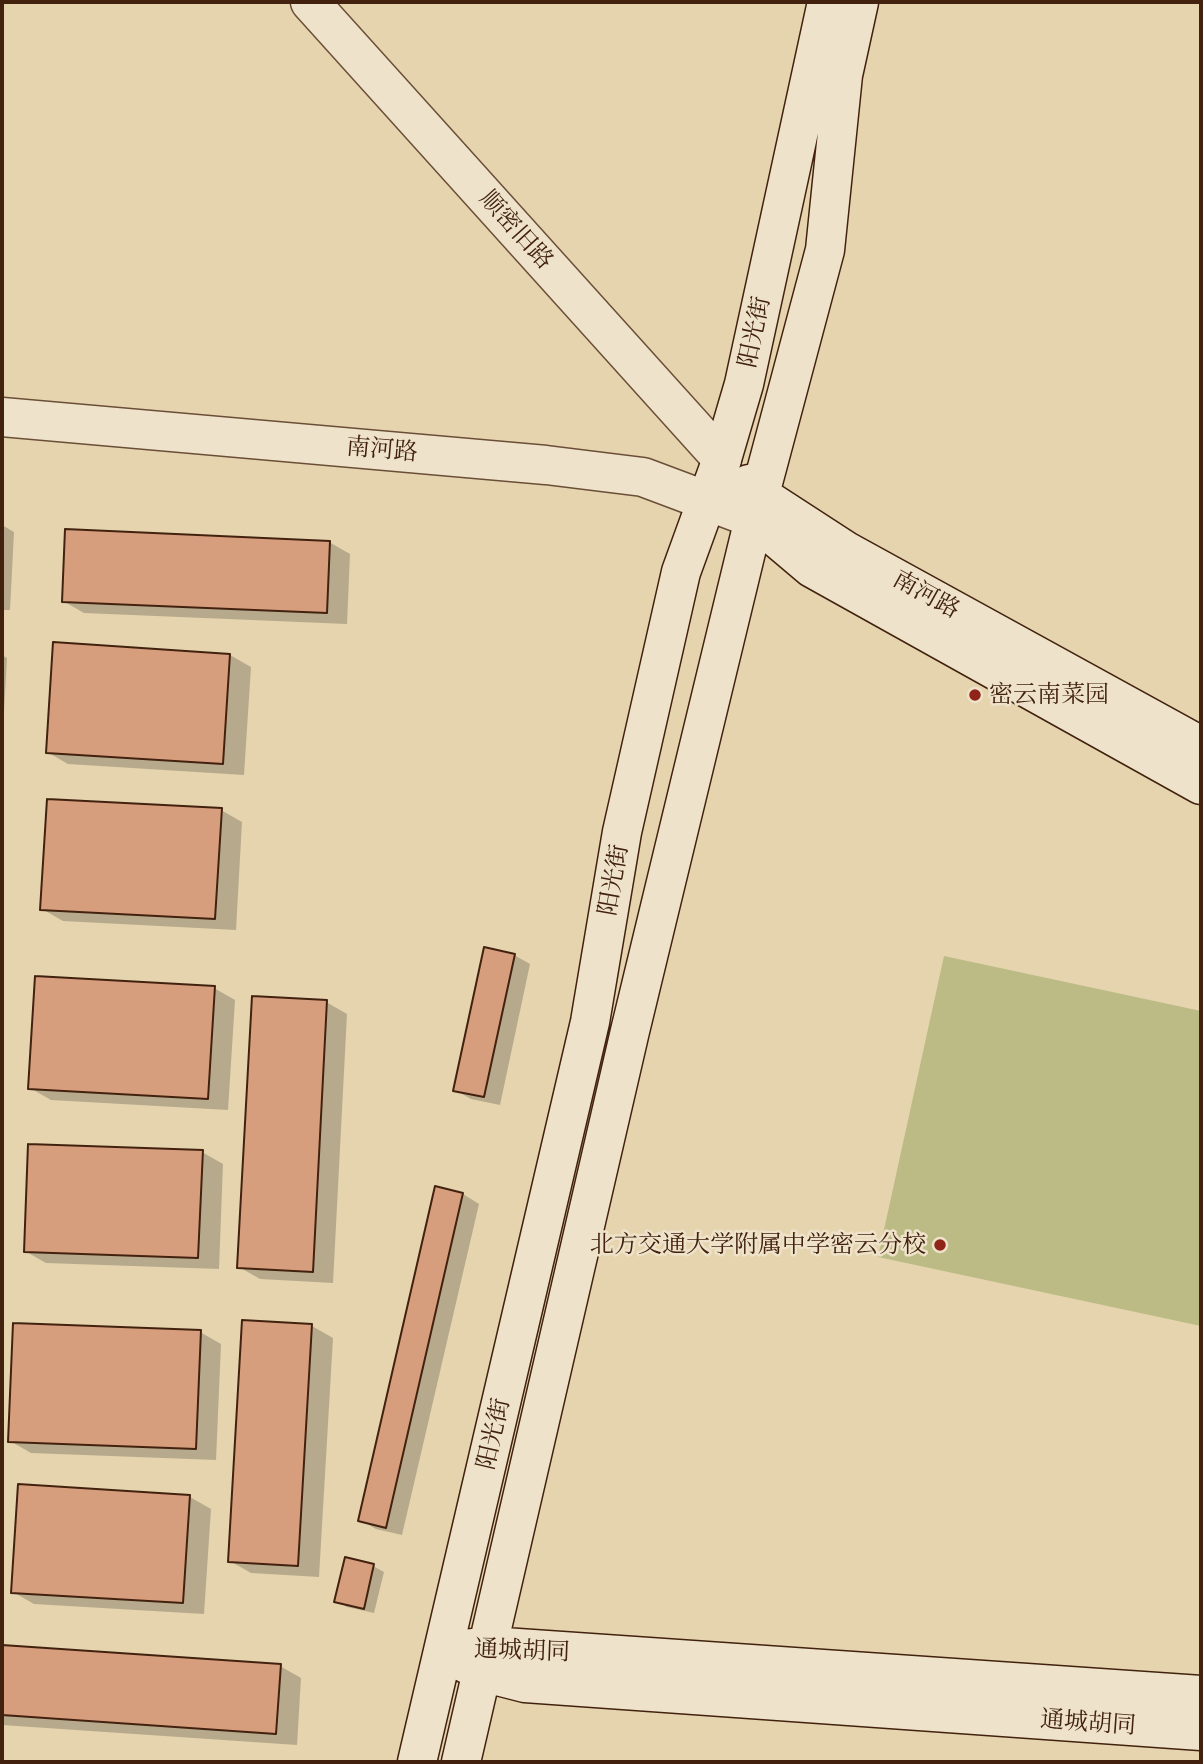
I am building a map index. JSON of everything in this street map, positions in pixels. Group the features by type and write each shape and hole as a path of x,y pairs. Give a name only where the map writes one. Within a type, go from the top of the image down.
{"main road":[{"name":"顺密旧路","path":"310,2 722,459"},
{"name":"阳光街","path":"417,1762 587,1036 622,832 681,572 722,459 744,384 827,2"},
{"name":"阳光街","path":"461,1762 633,1017 757,506 825,250 843,75 859,2"},
{"name":"南河路","path":"2,417 546,465 643,477 707,499 757,506 846,551 1201,746"},
{"name":"南河路","path":"722,459 757,506 812,568 1201,785"},
{"name":"通城胡同","path":"441,1651 486,1659 1201,1695"},
{"name":"通城胡同","path":"486,1659 525,1683 1201,1731"}],"shaded area":[{"path":"944,956 1201,1011 1201,1326 878,1257"}],"building":[{"path":"65,529 330,541 327,613 62,602"},
{"path":"53,642 230,654 223,764 46,753"},
{"path":"47,799 222,808 215,919 40,910"},
{"path":"484,947 515,954 484,1097 453,1091"},
{"path":"35,976 215,986 208,1099 28,1089"},
{"path":"252,996 327,1000 313,1272 237,1268"},
{"path":"28,1144 203,1150 198,1258 24,1252"},
{"path":"435,1186 463,1193 386,1528 358,1521"},
{"path":"242,1320 312,1324 298,1566 228,1562"},
{"path":"13,1323 201,1330 196,1449 8,1442"},
{"path":"18,1484 190,1495 183,1603 11,1593"},
{"path":"345,1557 374,1564 364,1609 334,1602"},
{"path":"2,1645 281,1664 276,1734 2,1715"}],"place":[{"name":"密云南菜园","path":"975,695"},
{"name":"北方交通大学附属中学密云分校","path":"940,1245"}]}
